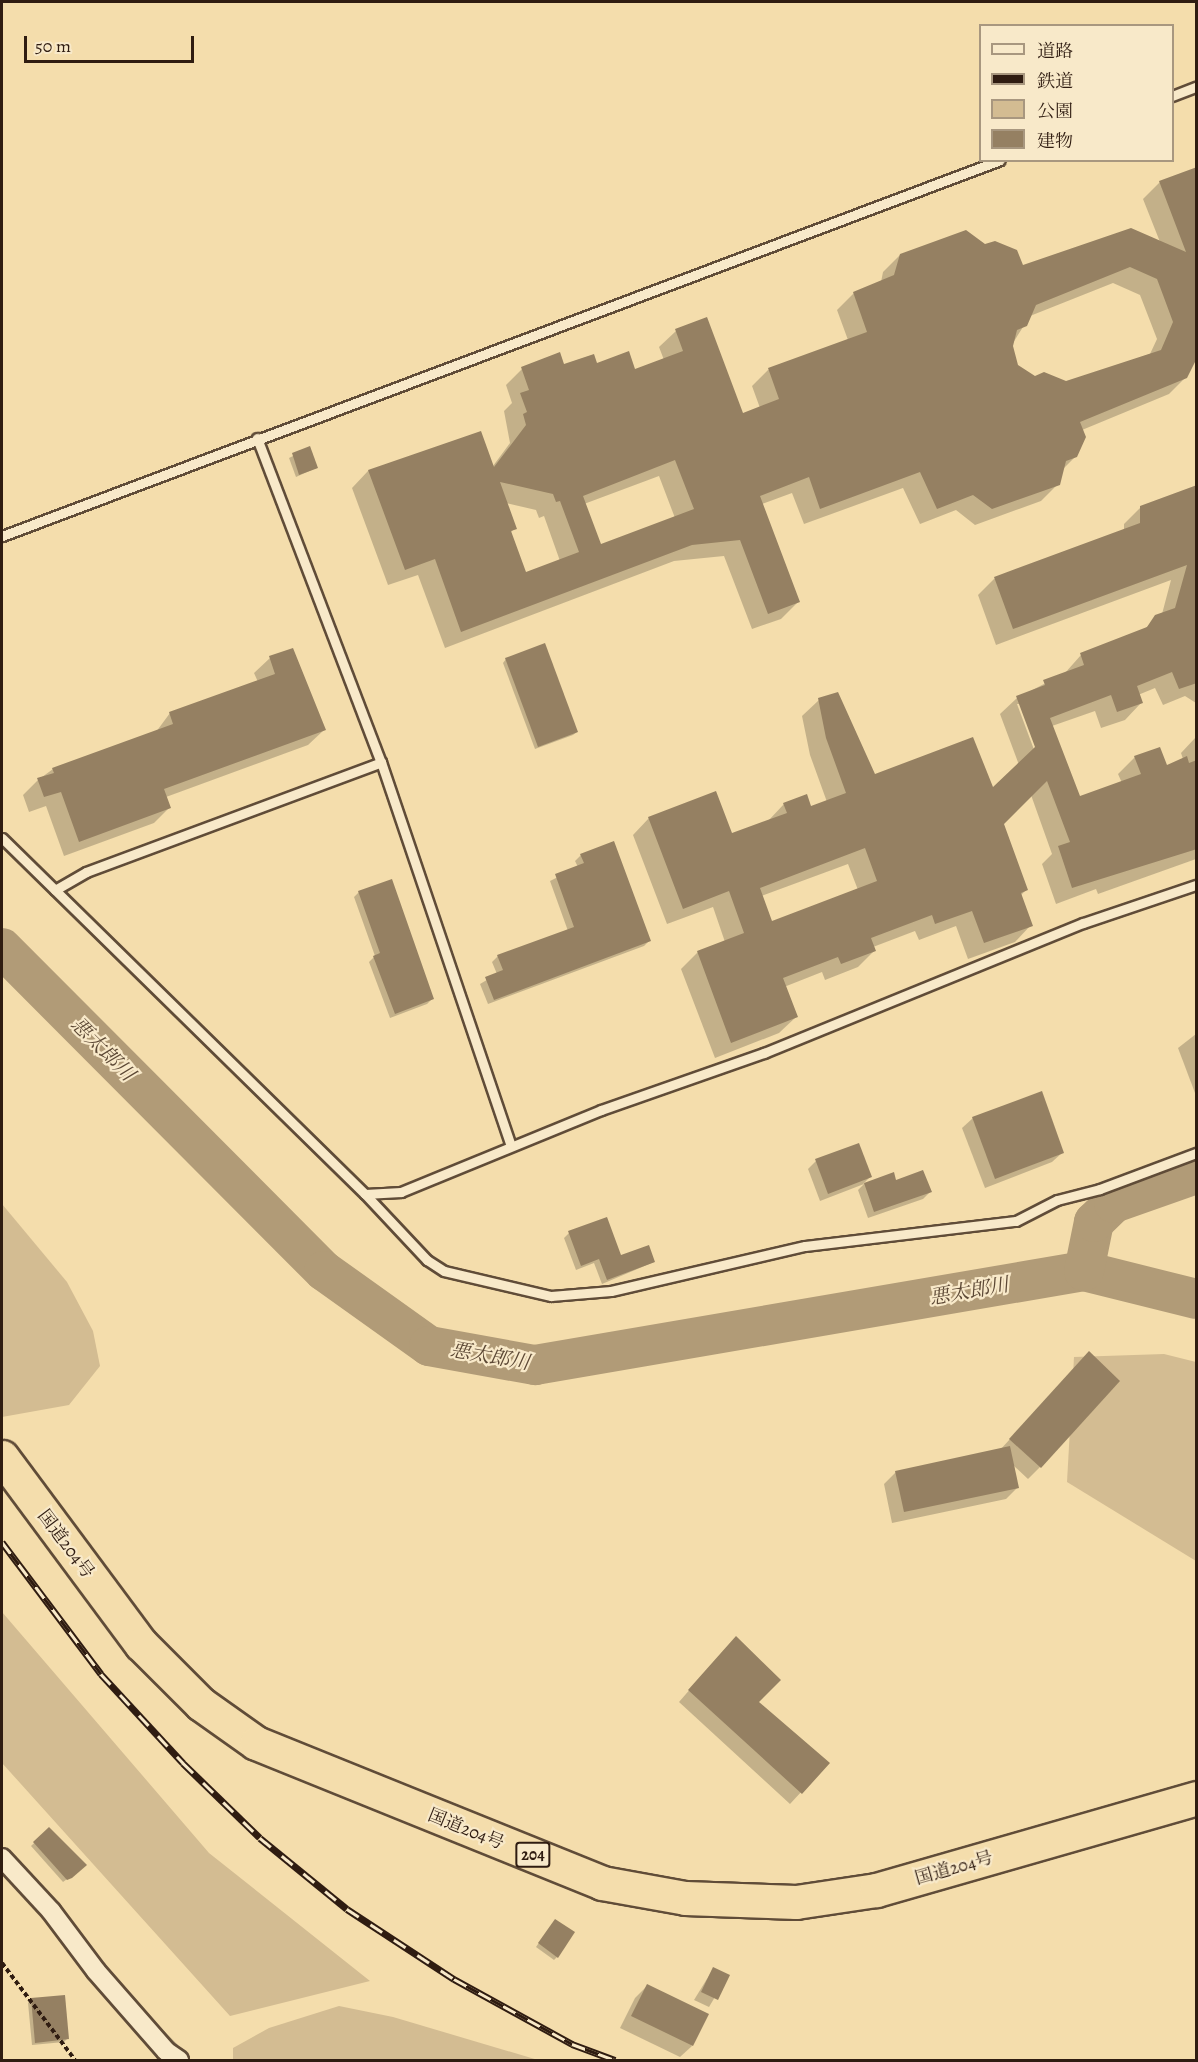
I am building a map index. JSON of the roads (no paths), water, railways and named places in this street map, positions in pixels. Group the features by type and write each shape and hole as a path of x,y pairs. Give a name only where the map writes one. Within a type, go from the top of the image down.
{"highway":[{"name":"国道204号","path":"2,1457 141,1644 201,1704 256,1743 602,1883 685,1898 796,1902 819,1899 876,1890 1197,1798"}],"street":[{"path":"2,1858 51,1911 96,1971 165,2051 179,2061"}],"lane":[{"path":"1174,96 1197,87"},
{"path":"2,536 257,438 995,162"},
{"path":"257,438 381,762 511,1145"},
{"path":"55,890 86,872 381,762"},
{"path":"2,838 365,1194 427,1260 444,1271 551,1296 611,1291 805,1246 1016,1221 1057,1200 1100,1189 1197,1153"},
{"path":"365,1194 401,1192 511,1145 764,1053 1083,923 1197,885"}],"waterway":[{"name":"悪太郎川","path":"2,948 324,1271 429,1346 535,1365 1084,1271 1196,1299"},
{"path":"1084,1271 1094,1222 1114,1203 1196,1174"}],"railway":[{"path":"2,1542 101,1674 183,1763 260,1838 347,1909 454,1979 572,2044 615,2060"}]}
